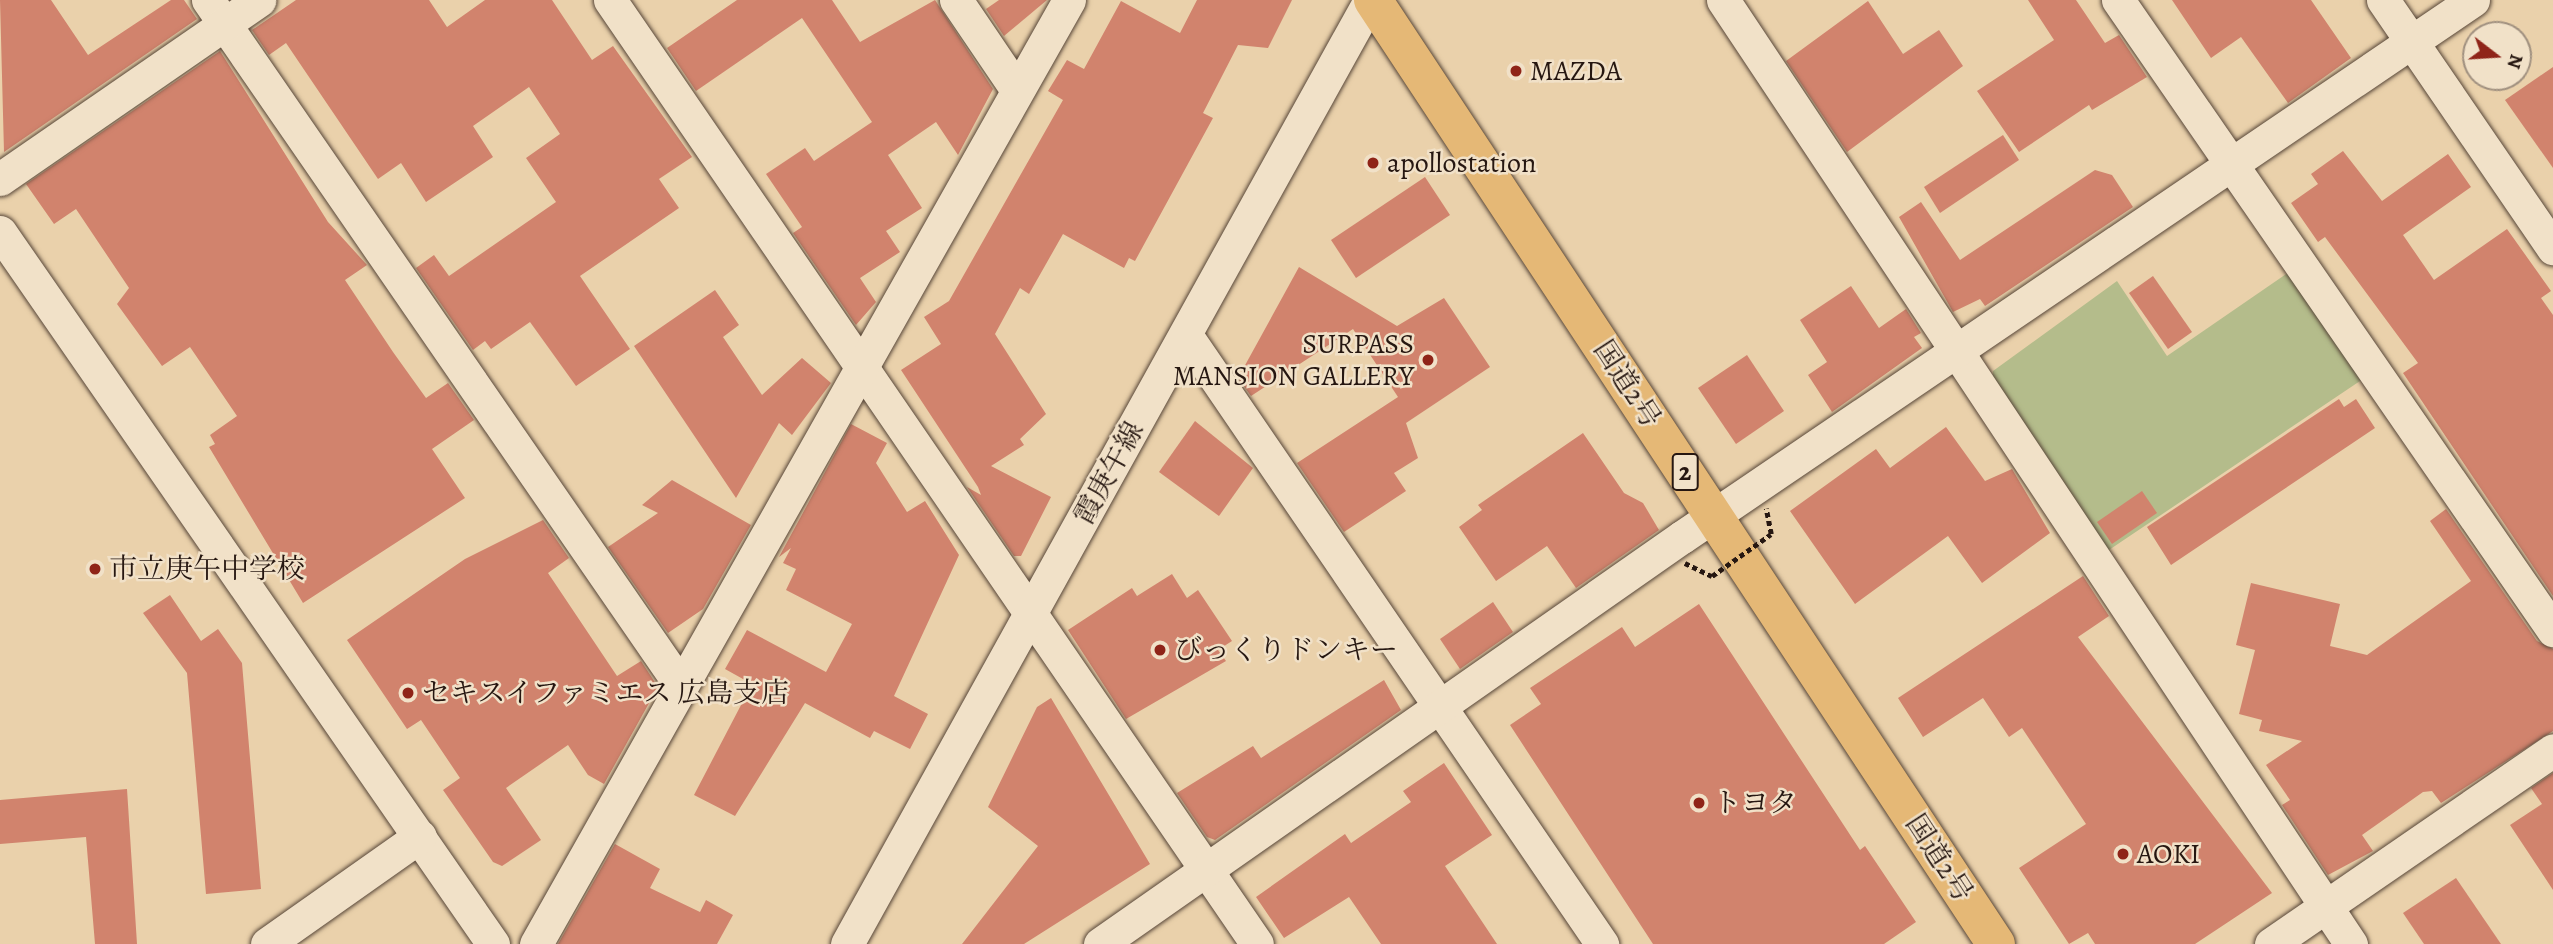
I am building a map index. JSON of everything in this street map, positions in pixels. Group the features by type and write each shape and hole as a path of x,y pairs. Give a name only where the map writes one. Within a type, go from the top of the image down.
{"highway":[{"name":"国道2号","path":"1372,0 1996,944"}],"street":[{"path":"0,179 216,12 259,0"},
{"path":"610,0 861,372 1257,944"},
{"path":"956,0 1017,90"},
{"path":"536,944 1069,0"},
{"name":"霞庚午線","path":"847,944 1372,0"},
{"path":"1723,0 2351,944"},
{"path":"2118,0 2553,630"},
{"path":"2383,0 2553,248"},
{"path":"1100,944 1440,705 1716,519 2230,162 2473,0"},
{"path":"216,12 681,686"},
{"path":"0,232 493,944"},
{"path":"1186,335 1602,944"},
{"path":"2271,944 2553,750"},
{"path":"267,944 420,836"}],"path":[{"path":"1685,563 1712,576 1771,534 1766,508"}],"green space":[{"path":"2289,272 2363,379 2103,554 1992,385 1993,371 2117,281 2167,356"}],"building":[{"path":"0,0 51,0 88,55 171,0 184,0 197,19 4,152"},
{"path":"296,0 429,0 447,27 485,0 552,0 592,60 613,46 692,157 659,179 679,208 580,276 630,349 576,386 530,322 491,349 485,341 473,350 416,268 434,255 449,276 556,202 526,158 560,134 529,87 473,126 493,157 426,202 401,163 378,179 286,43 269,55 252,30"},
{"path":"737,0 832,0 860,42 935,0 993,89 958,155 936,122 888,155 922,208 886,231 900,252 860,278 876,302 856,325 793,233 802,227 766,174 805,148 814,161 872,122 802,18 696,91 667,48"},
{"path":"999,0 1047,0 1004,36 986,9"},
{"path":"1197,0 1292,0 1268,48 1238,45 1203,113 1213,118 1135,261 1129,258 1124,268 1063,234 1029,294 1020,288 995,334 1046,414 1020,439 1024,445 991,466 1051,497 1021,556 1014,556 967,487 981,495 978,487 901,370 941,344 924,317 949,301 1063,100 1048,91 1067,60 1084,69 1121,1 1180,33"},
{"path":"2028,0 2076,0 2105,43 2119,35 2147,77 2092,110 2089,105 2019,152 1977,91 2054,40"},
{"path":"2172,0 2311,0 2351,58 2288,103 2241,37 2211,58"},
{"path":"1868,1 1903,54 1939,30 1963,66 1847,152 1786,61"},
{"path":"220,51 328,222 367,265 345,280 393,352 426,398 448,383 474,420 432,449 465,498 303,603 209,447 215,444 210,435 237,416 190,347 162,366 117,304 129,288 76,209 54,224 26,184"},
{"path":"2553,67 2553,168 2505,100 2518,91 2532,91 2532,81"},
{"path":"2003,135 2019,160 1940,213 1924,187"},
{"path":"2343,151 2382,201 2448,154 2471,187 2403,235 2434,280 2507,229 2551,291 2541,298 2553,315 2553,596 2403,373 2418,363 2325,237 2318,242 2291,203 2318,184 2311,174"},
{"path":"2095,170 2112,175 2133,207 1985,306 1980,299 1953,312 1899,217 1921,202 1960,260"},
{"path":"1425,177 1450,215 1356,278 1331,240"},
{"path":"1299,267 1397,326 1444,298 1490,367 1406,423 1418,458 1394,473 1406,491 1344,532 1297,463 1398,397 1353,329 1251,396 1238,378"},
{"path":"2153,276 2192,332 2168,349 2129,293"},
{"path":"1851,286 1879,328 1906,309 1921,333 1914,337 1922,348 1832,412 1808,375 1827,362 1800,320"},
{"path":"715,290 739,325 723,337 762,395 802,358 831,383 792,435 779,423 736,498 634,346"},
{"path":"1747,355 1784,411 1736,444 1698,388"},
{"path":"2339,399 2344,407 2356,399 2375,428 2171,565 2147,527"},
{"path":"1195,421 1253,468 1219,516 1159,472"},
{"path":"851,424 887,443 876,463 907,512 925,501 959,555 894,696 928,714 910,749 874,731 870,738 805,703 735,816 694,795 752,684 725,669 747,630 826,672 852,624 786,590 796,569 783,563 791,548 779,557"},
{"path":"1946,427 1985,481 2012,469 2050,533 1982,583 1948,536 1855,604 1790,511 1876,449 1890,468"},
{"path":"1583,433 1624,493 1643,503 1659,530 1576,588 1547,546 1496,581 1459,527 1482,510 1478,505"},
{"path":"672,480 751,525 703,609 668,633 608,547 658,513 642,505"},
{"path":"2142,491 2157,513 2112,544 2097,522"},
{"path":"2446,509 2537,641 2553,649 2553,731 2441,803 2432,791 2423,792 2362,835 2373,851 2328,875 2282,805 2290,800 2266,765 2302,741 2259,731 2262,720 2239,714 2255,650 2236,645 2251,583 2340,604 2330,646 2367,655 2471,581 2430,521"},
{"path":"543,520 569,558 548,573 617,676 641,661 658,687 604,784 588,775 568,745 506,788 541,840 502,866 493,862 443,790 460,778 421,720 407,729 347,640 465,559"},
{"path":"1172,574 1187,598 1198,590 1232,641 1218,650 1226,661 1126,719 1068,630 1132,588 1137,596"},
{"path":"2083,576 2109,616 2078,637 2272,893 2195,944 2095,944 2088,933 2069,944 2019,868 2086,824 2022,728 2009,737 1983,698 1923,737 1898,698"},
{"path":"170,595 201,641 218,629 242,663 261,889 206,894 187,673 143,613"},
{"path":"1493,602 1513,632 1460,669 1440,639"},
{"path":"1699,604 1860,850 1865,846 1916,922 1884,944 1653,944 1510,725 1541,704 1530,688 1622,627 1635,647"},
{"path":"1384,680 1401,710 1215,840 1207,837 1177,793 1253,746 1261,758"},
{"path":"1051,698 1150,864 1024,944 962,944 1038,846 988,807 1037,707"},
{"path":"1444,763 1492,835 1445,866 1497,944 1381,944 1349,897 1284,938 1256,897 1345,834 1351,843 1411,802 1403,791"},
{"path":"2553,773 2553,890 2510,825 2542,804 2531,788"},
{"path":"127,789 137,944 95,944 86,837 0,844 0,800"},
{"path":"615,844 660,869 650,888 700,912 706,900 733,915 717,944 558,944"},
{"path":"2456,878 2501,944 2424,944 2403,913"}],"place":[{"name":"MAZDA","path":"1516,71"},
{"name":"apollostation","path":"1373,163"},
{"name":"SURPASS MANSION GALLERY","path":"1428,360"},
{"name":"市立庚午中学校","path":"95,569"},
{"name":"びっくりドンキー","path":"1160,650"},
{"name":"セキスイファミエス 広島支店","path":"408,693"},
{"name":"トヨタ","path":"1699,803"},
{"name":"AOKI","path":"2123,854"}]}
